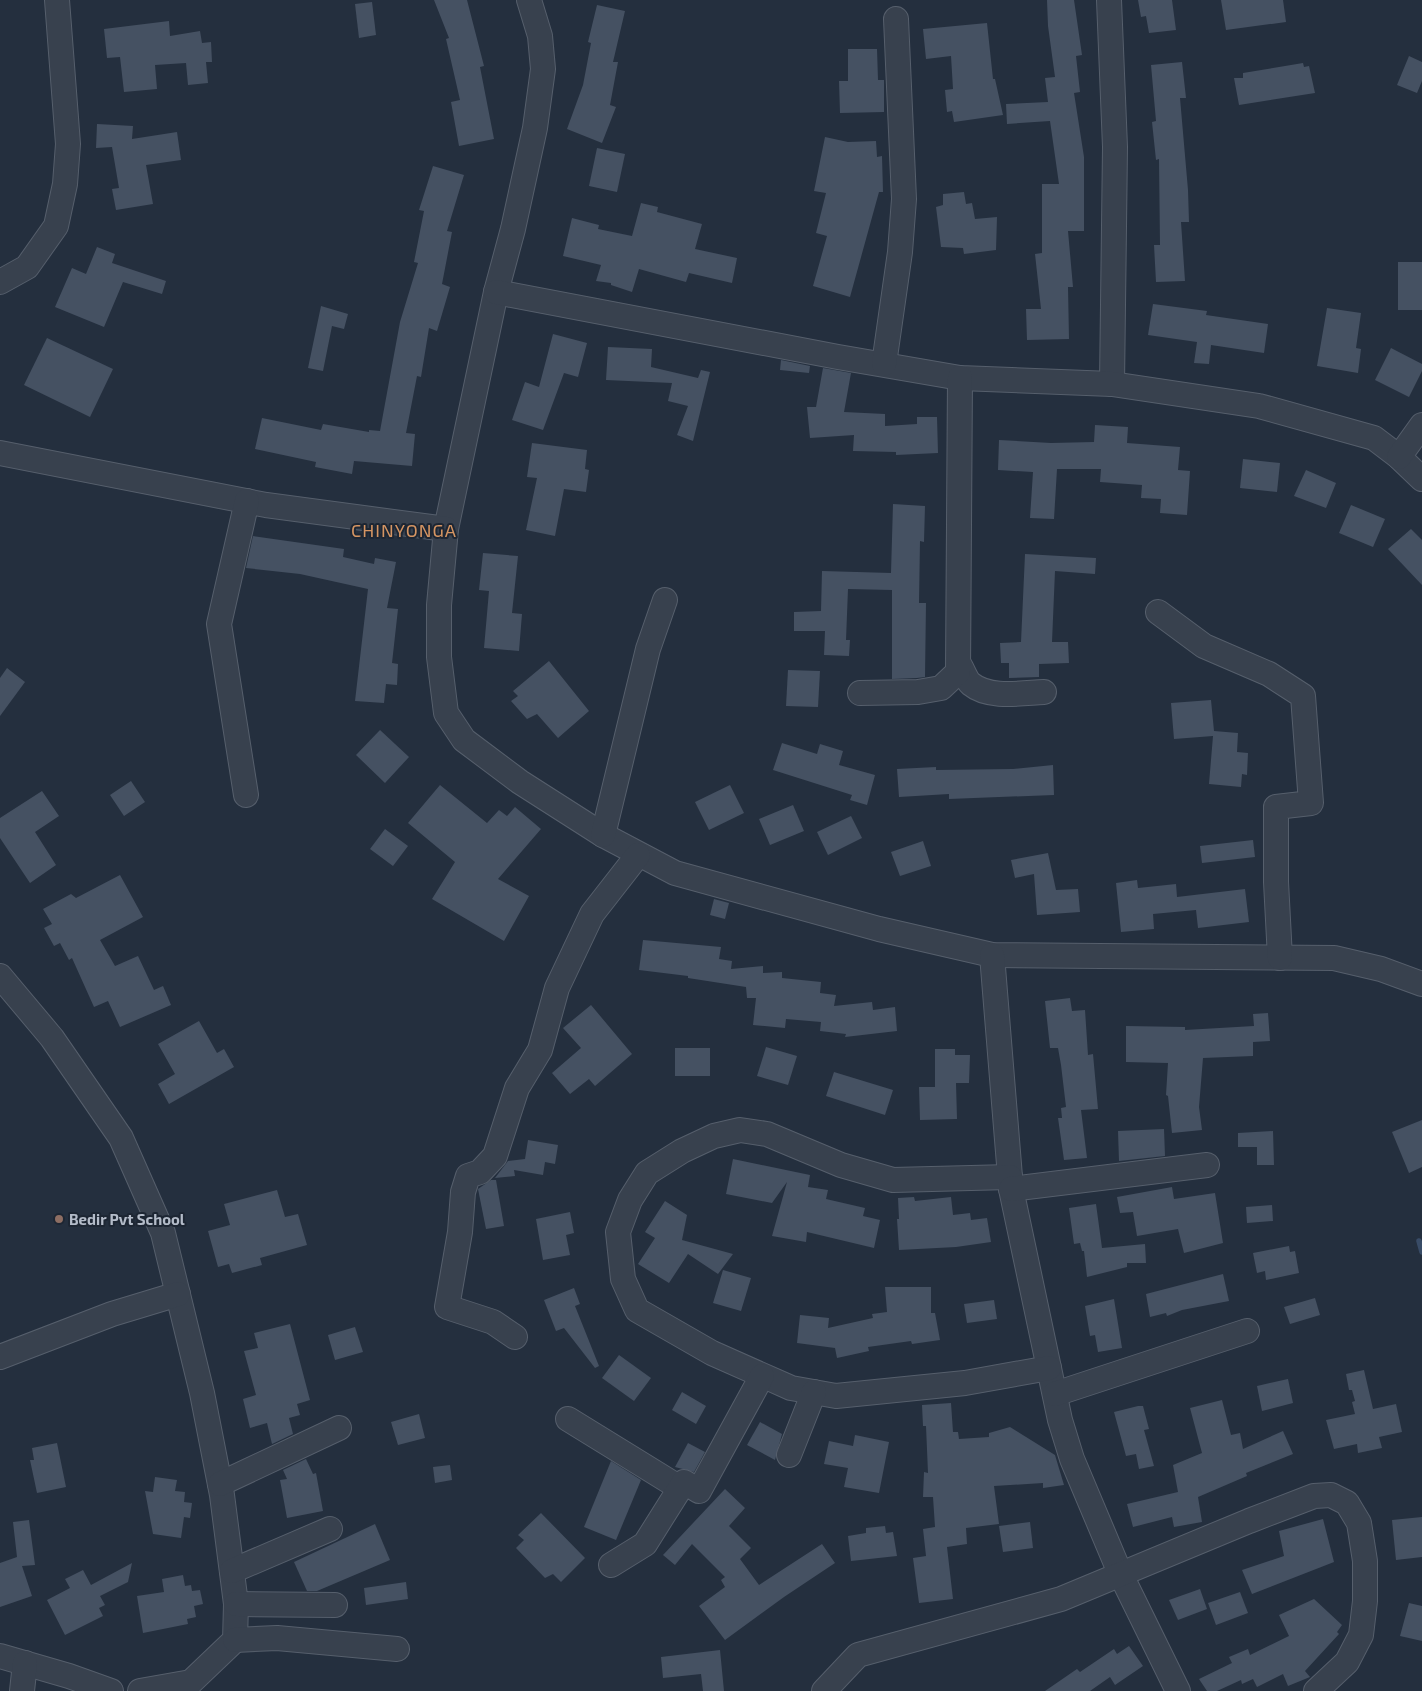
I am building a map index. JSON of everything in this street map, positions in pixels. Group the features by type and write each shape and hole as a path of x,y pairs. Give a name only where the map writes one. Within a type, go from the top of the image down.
{"street":[{"path":"0,282 27,267 56,226 65,184 68,144 57,0"},
{"path":"529,0 540,36 543,69 535,128 513,229 496,292 446,529 439,614 440,657 446,713 464,740 520,782 638,855 684,875 880,929 992,955 1334,958 1381,969 1422,984"},
{"path":"1110,0 1116,147 1112,384"},
{"path":"884,364 900,252 904,199 896,19"},
{"path":"496,292 838,357 960,378 1112,384 1267,408 1374,438 1399,457 1422,479"},
{"path":"860,693 918,692 941,688 958,672 960,378"},
{"path":"1399,457 1422,425"},
{"path":"0,453 247,501 446,529"},
{"path":"246,795 219,624 247,501"},
{"path":"603,835 648,648 665,600"},
{"path":"1158,612 1204,646 1269,674 1302,696 1311,803 1276,807 1276,882 1280,958"},
{"path":"959,664 969,683 981,690 1008,694 1044,692"},
{"path":"515,1337 493,1322 447,1307 460,1232 463,1192 468,1176 480,1172 495,1156 517,1088 540,1050 557,988 592,914 638,855"},
{"path":"992,955 1011,1183 1055,1394 1072,1458 1120,1573 1178,1691"},
{"path":"0,976 52,1038 121,1138 163,1233 202,1393 220,1484 236,1604 235,1640 191,1682 140,1691"},
{"path":"1049,1368 965,1383 836,1396 791,1388 696,1345 637,1310 622,1279 618,1232 630,1200 647,1173 682,1151 714,1136 740,1130 767,1134 841,1165 893,1180 1011,1183 1206,1165"},
{"path":"0,1357 112,1314 178,1294"},
{"path":"1055,1394 1248,1331"},
{"path":"611,1565 645,1544 684,1482 699,1491 762,1376"},
{"path":"789,1455 814,1392"},
{"path":"568,1419 680,1488"},
{"path":"220,1484 339,1428"},
{"path":"824,1691 858,1655 1061,1599 1120,1573 1314,1496 1331,1495 1346,1502 1359,1523 1365,1561 1366,1601 1361,1635 1347,1662 1316,1691"},
{"path":"232,1571 330,1528"},
{"path":"236,1604 335,1605"},
{"path":"235,1640 277,1638 397,1649"},
{"path":"0,1656 111,1691"},
{"path":"22,1691 25,1664"}],"building":[{"path":"434,0 467,0 484,66 480,67 494,139 459,146 451,102 460,100 446,39 449,38"},
{"path":"1047,0 1074,0 1082,55 1076,56 1080,92 1074,93 1084,157 1084,231 1068,231 1073,287 1068,287 1069,339 1027,340 1026,309 1041,309 1035,254 1042,253 1042,184 1059,184 1050,121 1007,124 1006,104 1048,102 1045,78 1055,77 1048,26"},
{"path":"1138,0 1172,0 1176,30 1149,33 1146,16 1141,17"},
{"path":"1221,0 1283,0 1286,22 1226,30"},
{"path":"372,2 376,35 359,38 355,4"},
{"path":"597,5 625,11 613,62 618,62 610,105 616,107 602,143 567,129 583,85 591,43 588,42"},
{"path":"169,21 170,36 200,31 202,43 211,42 212,62 206,62 208,83 188,85 186,63 155,65 157,89 124,92 120,57 107,58 104,29"},
{"path":"987,23 993,79 995,79 1003,115 954,122 952,111 947,112 945,90 953,89 951,56 926,59 923,29"},
{"path":"848,49 877,49 878,80 884,80 884,112 840,113 839,81 848,81"},
{"path":"1409,56 1422,62 1422,81 1417,93 1397,85"},
{"path":"1182,62 1186,98 1180,98 1189,222 1181,222 1185,281 1156,282 1154,245 1160,245 1159,159 1156,160 1152,122 1156,121 1151,65"},
{"path":"1303,63 1304,67 1309,66 1315,93 1239,105 1234,78 1243,78 1243,73"},
{"path":"97,124 133,126 132,139 177,132 181,160 146,165 153,204 116,210 112,189 119,188 112,147 96,148"},
{"path":"825,137 848,142 876,141 877,157 882,156 883,192 879,192 850,297 813,286 827,236 816,233 826,193 814,191"},
{"path":"597,148 625,154 617,192 589,186"},
{"path":"433,166 464,175 447,231 452,232 442,284 450,287 437,331 429,328 421,377 417,376 406,433 415,434 412,466 354,461 352,474 315,467 316,462 255,449 262,418 321,430 323,424 369,432 369,430 380,431 400,322 418,263 414,262 424,211 419,210"},
{"path":"964,192 966,204 972,203 975,219 997,217 996,250 964,254 963,248 941,247 936,207 943,205 943,194"},
{"path":"641,203 658,207 657,212 702,224 695,249 737,258 732,283 689,273 686,282 639,269 632,292 611,285 611,283 596,281 601,265 563,256 572,218 599,225 598,229 632,236"},
{"path":"97,247 115,254 112,263 166,281 162,294 123,282 104,327 55,307 72,268 86,274"},
{"path":"1398,262 1422,262 1422,310 1398,310"},
{"path":"1153,304 1207,311 1206,315 1268,324 1264,353 1211,345 1209,364 1194,363 1197,342 1148,335"},
{"path":"321,306 348,314 344,329 332,326 323,371 308,368"},
{"path":"1327,308 1361,313 1356,348 1361,349 1358,373 1317,366"},
{"path":"553,334 587,343 578,377 564,373 543,430 512,420 525,382 539,387"},
{"path":"47,338 113,369 90,417 24,385"},
{"path":"608,347 652,349 651,367 698,378 701,370 710,372 693,441 677,435 688,406 668,401 672,383 606,380"},
{"path":"1391,348 1422,364 1422,371 1409,397 1375,380"},
{"path":"781,360 810,366 809,373 780,370"},
{"path":"823,368 851,373 844,412 885,414 885,426 917,424 917,417 937,417 938,453 896,455 896,452 853,451 854,435 810,438 807,407 816,407"},
{"path":"1095,425 1128,427 1127,443 1180,447 1178,470 1190,471 1187,515 1160,513 1161,499 1141,498 1142,485 1100,482 1101,469 1057,469 1054,519 1030,518 1033,472 998,470 999,440 1051,443 1094,442"},
{"path":"532,443 587,450 585,469 589,470 586,492 564,489 555,536 526,530 537,478 527,477"},
{"path":"1243,459 1280,463 1277,492 1240,488"},
{"path":"1306,470 1336,483 1326,508 1294,496"},
{"path":"893,504 925,506 924,542 920,541 919,603 926,603 925,677 892,679 892,590 848,589 846,640 850,640 849,656 824,655 825,631 794,631 794,612 821,611 822,571 891,573"},
{"path":"1351,505 1385,519 1373,547 1339,533"},
{"path":"1411,529 1422,540 1422,585 1388,549"},
{"path":"253,536 344,549 343,557 374,564 375,558 396,562 387,608 398,609 392,663 398,664 397,685 386,684 384,703 355,701 368,589 300,574 246,568"},
{"path":"483,553 518,556 512,613 522,614 519,651 484,648 489,591 479,590"},
{"path":"1025,554 1096,558 1095,574 1055,571 1052,642 1068,642 1069,663 1039,664 1039,677 1009,678 1009,663 1001,663 1000,643 1021,642"},
{"path":"549,661 589,711 558,738 537,714 527,719 511,701 518,696 513,691"},
{"path":"7,668 25,682 0,716 0,678"},
{"path":"788,670 820,671 818,707 786,706"},
{"path":"1211,700 1214,731 1238,733 1237,752 1248,753 1247,775 1242,774 1241,787 1209,784 1213,736 1174,739 1171,703"},
{"path":"380,730 409,757 385,783 356,755"},
{"path":"782,743 817,754 820,744 843,751 839,765 875,775 867,805 850,800 852,795 773,770"},
{"path":"1053,765 1054,795 949,799 949,794 899,797 897,769 936,767 936,770 1013,769"},
{"path":"131,781 145,802 124,816 110,795"},
{"path":"440,785 487,823 499,810 507,816 515,807 541,829 498,879 529,896 504,941 432,899 455,862 408,823"},
{"path":"730,785 744,813 709,830 695,802"},
{"path":"42,791 59,816 35,832 56,865 30,883 0,838 0,818"},
{"path":"793,805 804,831 770,845 759,819"},
{"path":"851,816 862,838 828,855 817,832"},
{"path":"385,829 408,846 393,866 370,849"},
{"path":"1253,840 1255,857 1202,863 1200,846"},
{"path":"923,841 931,866 900,876 891,852"},
{"path":"1048,853 1056,890 1078,889 1080,912 1037,915 1034,874 1015,878 1011,860"},
{"path":"120,875 143,917 100,940 115,966 138,956 154,990 163,986 171,1005 120,1027 108,1001 94,1007 72,958 69,960 60,943 54,946 44,928 52,924 43,909 71,894 76,898"},
{"path":"1137,880 1138,888 1176,884 1177,897 1245,889 1249,922 1198,928 1196,910 1153,914 1154,929 1121,932 1116,883"},
{"path":"714,899 729,903 725,919 710,915"},
{"path":"643,940 721,947 719,959 732,961 731,969 763,966 763,973 782,972 782,978 821,982 820,993 836,995 834,1006 872,1002 873,1010 895,1007 897,1031 845,1037 846,1034 820,1031 821,1022 786,1019 785,1028 753,1025 756,998 747,998 746,987 688,978 688,976 639,970"},
{"path":"1070,998 1072,1011 1085,1010 1088,1055 1093,1054 1098,1109 1081,1110 1087,1158 1064,1160 1058,1118 1062,1118 1061,1108 1066,1107 1061,1065 1058,1048 1050,1048 1045,1001"},
{"path":"591,1005 632,1054 595,1086 589,1079 570,1094 552,1073 581,1048 563,1028"},
{"path":"1268,1013 1270,1041 1253,1042 1253,1056 1203,1058 1199,1107 1202,1130 1172,1133 1168,1096 1166,1095 1168,1063 1126,1062 1126,1026 1185,1027 1185,1030 1254,1026 1253,1014"},
{"path":"199,1021 217,1053 224,1049 234,1067 169,1104 158,1084 175,1074 158,1044"},
{"path":"766,1047 797,1056 788,1085 757,1076"},
{"path":"675,1048 710,1048 710,1076 675,1076"},
{"path":"935,1049 955,1049 955,1055 970,1055 969,1083 956,1083 957,1119 920,1120 919,1087 935,1087"},
{"path":"834,1072 893,1090 885,1115 826,1096"},
{"path":"1422,1120 1422,1167 1409,1173 1392,1132"},
{"path":"1164,1129 1165,1156 1119,1161 1118,1131"},
{"path":"1273,1131 1274,1165 1257,1165 1257,1147 1238,1147 1238,1133"},
{"path":"528,1140 558,1145 555,1164 545,1162 543,1175 514,1170 515,1176 495,1178 508,1161 525,1159"},
{"path":"733,1159 810,1175 808,1187 828,1190 826,1199 865,1208 863,1216 880,1220 874,1248 807,1232 806,1242 772,1236 787,1182 772,1203 726,1194"},
{"path":"491,1180 496,1180 504,1226 486,1229 478,1189"},
{"path":"1172,1187 1174,1199 1215,1193 1223,1243 1184,1253 1178,1229 1137,1236 1133,1212 1120,1213 1117,1197"},
{"path":"277,1190 285,1217 298,1214 307,1245 260,1258 262,1265 232,1273 229,1264 218,1267 208,1231 230,1225 224,1204"},
{"path":"914,1197 915,1201 951,1197 953,1215 970,1213 971,1220 987,1218 991,1242 956,1247 899,1250 898,1198"},
{"path":"665,1201 687,1215 682,1240 733,1254 718,1274 688,1254 669,1283 638,1264 655,1238 645,1232"},
{"path":"1096,1204 1102,1248 1145,1244 1146,1263 1127,1263 1127,1267 1087,1277 1084,1251 1082,1251 1080,1243 1074,1244 1069,1208"},
{"path":"1272,1205 1273,1221 1247,1223 1246,1207"},
{"path":"570,1212 574,1233 566,1235 570,1255 543,1260 536,1219"},
{"path":"1289,1246 1290,1252 1295,1251 1299,1273 1266,1280 1265,1271 1257,1273 1253,1253"},
{"path":"723,1270 751,1278 741,1311 713,1303"},
{"path":"1223,1274 1229,1301 1182,1310 1167,1316 1166,1313 1150,1317 1146,1294"},
{"path":"885,1287 931,1287 931,1313 935,1313 940,1340 912,1344 911,1341 868,1347 869,1351 837,1358 835,1348 797,1343 800,1315 829,1318 828,1328 873,1318 872,1314 887,1312"},
{"path":"574,1288 580,1304 575,1306 599,1366 595,1368 564,1328 556,1331 544,1300"},
{"path":"1315,1298 1320,1315 1290,1324 1284,1307"},
{"path":"1114,1299 1122,1348 1098,1352 1095,1335 1090,1336 1085,1306"},
{"path":"994,1300 997,1319 967,1323 964,1304"},
{"path":"290,1324 310,1400 297,1404 300,1415 289,1418 293,1434 272,1444 267,1423 250,1428 243,1399 256,1395 244,1351 258,1348 254,1333"},
{"path":"355,1327 363,1352 335,1360 328,1335"},
{"path":"619,1355 651,1378 634,1401 602,1378"},
{"path":"1364,1370 1373,1409 1396,1404 1402,1432 1379,1437 1382,1448 1358,1453 1357,1444 1334,1449 1326,1420 1355,1414 1352,1402 1355,1401 1352,1390 1349,1390 1346,1374"},
{"path":"1288,1379 1293,1403 1262,1411 1257,1386"},
{"path":"682,1392 706,1406 696,1424 672,1410"},
{"path":"1222,1400 1231,1435 1240,1433 1243,1449 1283,1431 1293,1454 1246,1473 1247,1476 1198,1497 1202,1522 1174,1527 1172,1517 1133,1527 1127,1504 1178,1492 1173,1465 1202,1453 1190,1408"},
{"path":"951,1403 953,1432 958,1432 959,1439 989,1437 989,1433 1010,1427 1055,1455 1064,1485 1043,1488 1043,1483 994,1486 999,1524 966,1528 967,1544 947,1547 953,1599 919,1603 913,1558 926,1556 923,1529 935,1527 933,1497 923,1497 924,1472 928,1473 926,1426 923,1426 922,1405"},
{"path":"1143,1406 1149,1429 1144,1430 1154,1466 1139,1469 1136,1454 1126,1456 1114,1412"},
{"path":"419,1414 425,1438 398,1445 391,1422"},
{"path":"760,1422 782,1434 775,1460 747,1445"},
{"path":"855,1435 889,1442 879,1493 844,1487 848,1468 824,1464 829,1441 853,1446"},
{"path":"57,1443 66,1487 37,1493 30,1460 34,1460 32,1448"},
{"path":"688,1443 705,1452 694,1472 675,1467"},
{"path":"306,1459 313,1474 316,1473 323,1511 287,1518 280,1480 287,1479 283,1470"},
{"path":"611,1461 641,1480 616,1540 584,1527"},
{"path":"450,1465 452,1480 435,1483 433,1467"},
{"path":"155,1477 177,1480 175,1491 185,1492 184,1502 192,1503 190,1518 184,1517 181,1538 153,1534 145,1491 153,1492"},
{"path":"725,1489 745,1508 729,1526 751,1548 740,1559 759,1585 822,1544 835,1563 725,1640 699,1606 725,1587 721,1580 725,1577 692,1544 675,1565 663,1555"},
{"path":"541,1513 585,1558 561,1582 553,1574 545,1578 516,1548 524,1540 518,1535"},
{"path":"1422,1517 1422,1557 1396,1560 1392,1520"},
{"path":"1323,1519 1334,1562 1252,1594 1242,1570 1284,1556 1279,1531"},
{"path":"29,1520 35,1565 22,1566 32,1596 0,1607 0,1563 17,1557 13,1522"},
{"path":"1030,1522 1033,1548 1003,1552 999,1526"},
{"path":"375,1524 390,1560 317,1591 307,1591 294,1562"},
{"path":"885,1526 886,1533 893,1532 897,1556 851,1561 848,1536 866,1533 866,1528"},
{"path":"132,1563 128,1582 100,1596 105,1605 99,1608 103,1616 65,1635 47,1600 70,1588 65,1579 83,1570 91,1585"},
{"path":"183,1575 185,1586 191,1585 192,1591 200,1590 203,1604 194,1606 196,1617 187,1619 188,1624 143,1633 137,1596 164,1592 162,1579"},
{"path":"406,1582 408,1599 366,1605 364,1588"},
{"path":"1200,1589 1207,1609 1178,1620 1169,1600"},
{"path":"1240,1592 1248,1613 1216,1625 1208,1603"},
{"path":"1314,1599 1342,1625 1337,1632 1339,1634 1305,1671 1310,1677 1288,1686 1283,1674 1257,1687 1253,1679 1242,1684 1241,1680 1217,1691 1207,1691 1199,1679 1232,1663 1229,1657 1248,1649 1250,1655 1289,1636 1279,1615"},
{"path":"1409,1603 1422,1606 1422,1641 1400,1636"},
{"path":"1129,1646 1143,1666 1115,1685 1110,1677 1090,1691 1045,1691 1077,1669 1080,1672 1114,1649 1117,1654"},
{"path":"720,1650 724,1691 703,1691 701,1674 663,1678 661,1657"}],"waterway":[{"path":"1419,1241 1422,1252"}],"place":[{"name":"Bedir Pvt School","path":"59,1219"}],"district":[{"name":"CHINYONGA","path":"404,530"}]}
